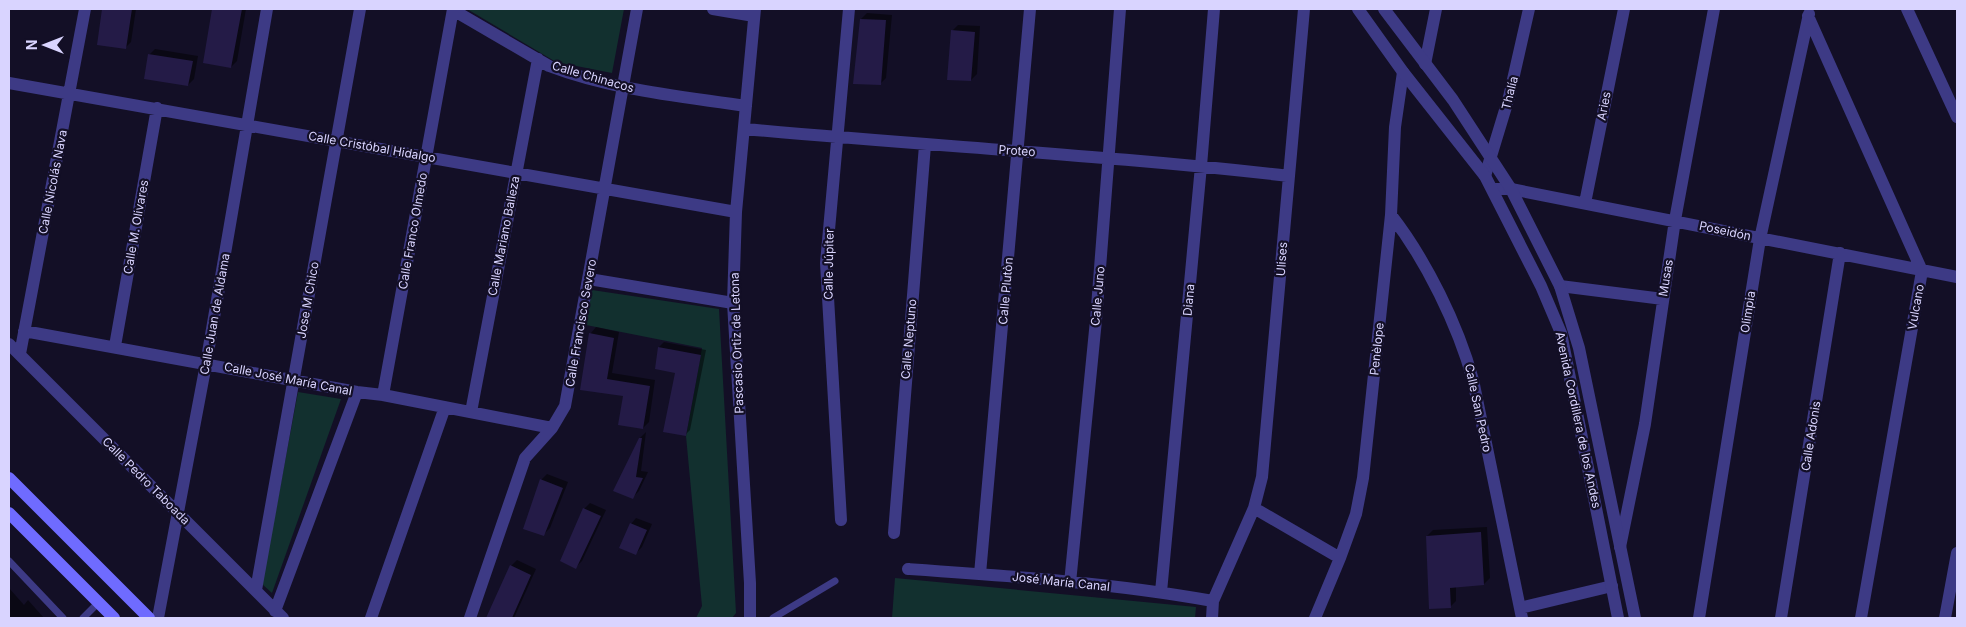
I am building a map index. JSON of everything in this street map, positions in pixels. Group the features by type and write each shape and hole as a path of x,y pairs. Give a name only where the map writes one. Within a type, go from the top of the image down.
{"main road":[{"path":"9,478 148,618"},
{"path":"11,520 114,618"}],"street":[{"name":"Calle Nicolás Nava","path":"20,354 85,9"},
{"name":"Calle Juan de Aldama","path":"158,618 206,364 267,9"},
{"name":"Jose M Chico","path":"256,590 360,9"},
{"name":"Calle Francisco Severo","path":"470,618 525,458 552,428 563,411 568,393 638,9"},
{"path":"714,9 754,12"},
{"name":"Calle Júpiter","path":"841,520 826,263 849,9"},
{"name":"Calle Plutòn","path":"980,574 1030,9"},
{"name":"Calle Juno","path":"1070,583 1096,320 1120,9"},
{"name":"Diana","path":"1161,592 1214,9"},
{"name":"Ulises","path":"1213,601 1254,508 1262,477 1304,9"},
{"name":"Avenida Cordillera de los Andes","path":"1358,9 1403,72 1485,176 1542,286 1562,334 1618,618"},
{"name":"Avenida Cordillera de los Andes","path":"1384,9 1453,100 1511,189 1560,286 1580,348 1635,618"},
{"path":"1425,64 1436,9"},
{"name":"Thalía","path":"1485,176 1510,97 1529,9"},
{"name":"Aries","path":"1584,203 1624,9"},
{"name":"Musas","path":"1620,547 1645,424 1675,220 1714,9"},
{"path":"1907,9 1957,117"},
{"name":"Calle Chinacos","path":"453,10 538,59 566,72 624,88 746,106"},
{"name":"Calle Franco Olmedo","path":"384,395 453,10"},
{"name":"Pascasio Ortiz de Letona","path":"750,618 750,583 733,302 736,212 745,129 754,12"},
{"name":"Olimpia","path":"1699,618 1760,239 1809,12"},
{"name":"Vulcano","path":"1809,12 1922,271 1860,618"},
{"name":"Calle Mariano Balleza","path":"472,412 538,59"},
{"name":"Penèlope","path":"1315,618 1356,514 1363,478 1391,215 1396,127 1403,72"},
{"name":"Calle Cristóbal Hidalgo","path":"9,83 736,212"},
{"name":"Calle M. Olivares","path":"115,346 157,108"},
{"name":"Proteo","path":"745,129 925,145 1110,158 1289,176"},
{"name":"Calle Neptuno","path":"894,533 925,145"},
{"name":"Poseidón","path":"1493,189 1511,189 1675,220 1760,239 1957,277"},
{"name":"Calle San Pedro","path":"1391,215 1420,256 1459,336 1467,357 1521,613"},
{"name":"Calle Adonis","path":"1781,618 1840,253"},
{"path":"589,278 733,302"},
{"path":"1560,286 1663,299"},
{"name":"Calle José María Canal","path":"24,331 115,346 357,392 384,395 552,428"},
{"name":"Calle Pedro Taboada","path":"9,344 279,614"},
{"path":"279,614 357,392"},
{"path":"371,618 445,407"},
{"path":"1254,508 1340,558"},
{"path":"1945,618 1957,553"},
{"name":"José María Canal","path":"908,569 980,574 1161,592 1213,601"},
{"path":"1521,613 1612,586"},
{"path":"1212,618 1213,601"}],"lane":[{"path":"9,561 63,618"},
{"path":"773,618 835,581"},
{"path":"83,618 98,603"}],"green space":[{"path":"467,9 624,9 612,73 556,62"},
{"path":"592,290 719,309 736,613 732,618 696,618 702,606 686,436 702,348 586,325"},
{"path":"298,392 341,399 272,593 262,584"},
{"path":"895,578 1196,607 1195,618 892,618"}],"building":[{"path":"102,9 132,9 126,49 97,45"},
{"path":"212,9 242,9 231,68 203,63"},
{"path":"860,19 886,20 881,85 853,84"},
{"path":"951,30 975,32 971,81 947,80"},
{"path":"148,54 193,61 188,86 144,79"},
{"path":"589,333 614,338 607,379 650,386 643,429 618,425 623,396 580,390"},
{"path":"658,347 701,355 686,436 663,432 675,373 655,369"},
{"path":"639,438 642,438 636,477 643,478 633,499 613,491"},
{"path":"540,479 563,488 544,536 523,529"},
{"path":"583,508 601,516 576,569 560,561"},
{"path":"630,523 647,530 636,555 619,548"},
{"path":"1481,532 1484,585 1450,588 1451,608 1429,609 1426,536"},
{"path":"510,565 531,575 512,618 486,618"}]}
